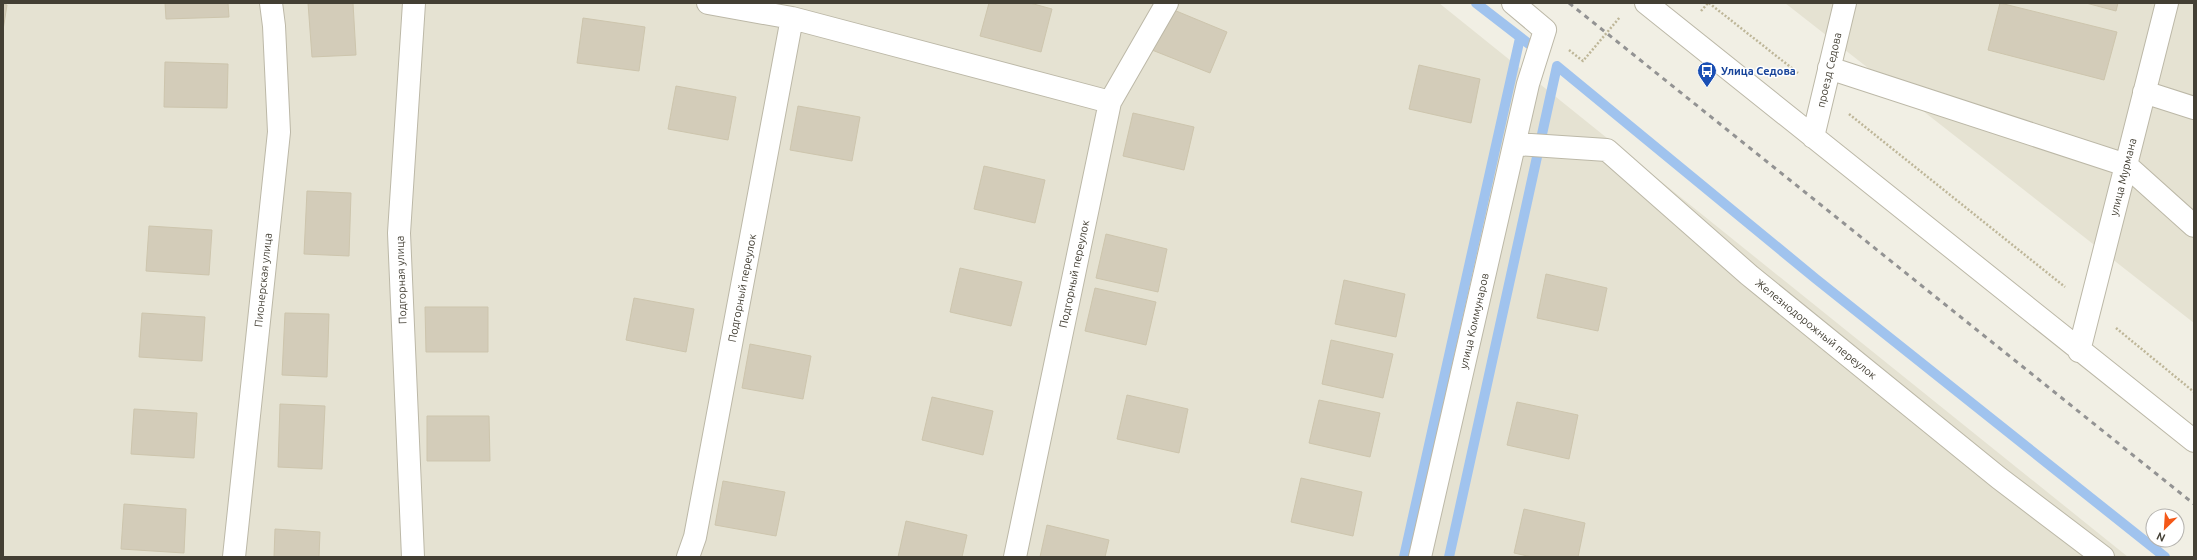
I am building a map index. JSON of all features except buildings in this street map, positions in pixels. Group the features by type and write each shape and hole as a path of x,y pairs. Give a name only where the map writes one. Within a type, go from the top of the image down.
{"street":[{"name":"Пионерская улица","path":"234,557 279,132 274,26 271,3"},
{"name":"Подгорная улица","path":"413,557 399,233 414,3"},
{"path":"708,3 792,18 1110,102"},
{"name":"Подгорный переулок","path":"1015,557 1110,102 1167,3"},
{"path":"1513,3 1546,30"},
{"path":"1646,3 2079,351 2194,441"},
{"name":"проезд Седова","path":"1813,137 1845,3"},
{"name":"улица Мурмана","path":"2079,351 2167,3"},
{"name":"Подгорный переулок","path":"688,557 696,536 792,18"},
{"name":"улица Коммунаров","path":"1420,557 1528,84 1546,30"},
{"path":"1829,68 2126,166 2194,226"},
{"path":"2144,92 2194,108"},
{"name":"Железнодорожный переулок","path":"1515,144 1607,150 1749,275 2000,478 2103,557"}],"path":[{"path":"1682,31 1708,3 2194,392"},
{"path":"1546,30 1583,61 1620,16 1626,21"}],"shaded area":[{"path":"3,3 1439,3 2128,557 3,557"},
{"path":"1785,3 2194,3 2194,323"}],"waterway":[{"path":"1476,3 1529,44"},
{"path":"1404,557 1520,38"},
{"path":"1449,557 1557,66 1816,279 2165,557"}],"railway":[{"path":"1569,3 2194,504"}],"place":[{"name":"Улица Седова","path":"1707,88"}]}
